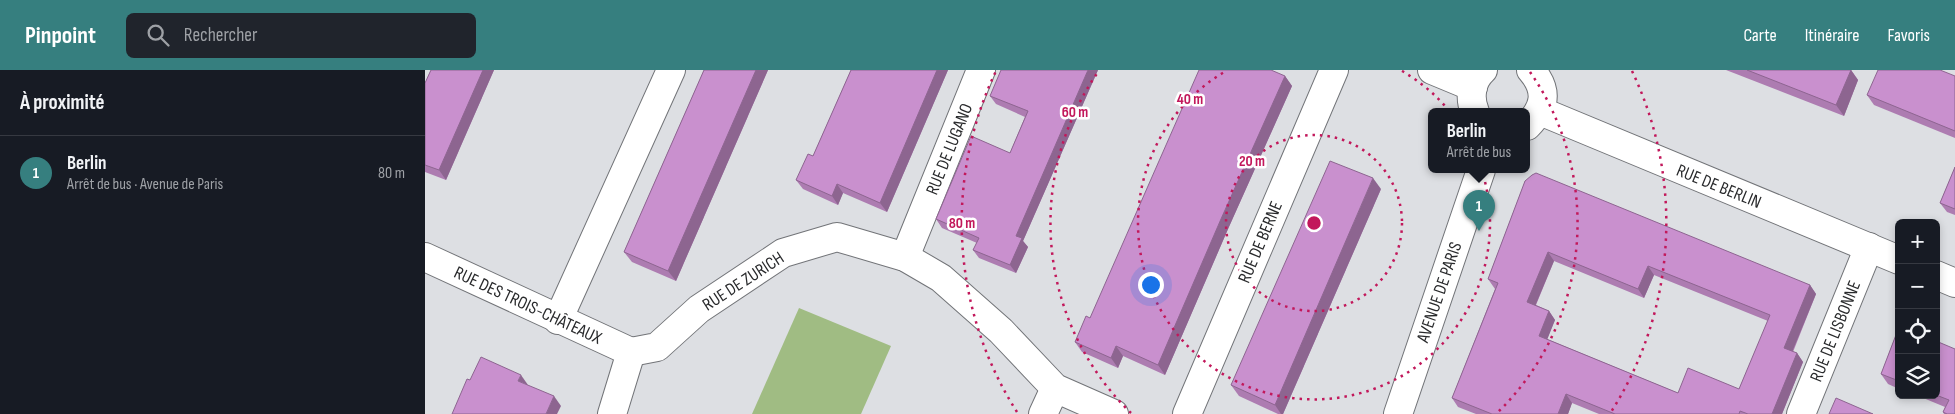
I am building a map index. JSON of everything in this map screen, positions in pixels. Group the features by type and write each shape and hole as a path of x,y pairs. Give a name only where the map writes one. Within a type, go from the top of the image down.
{"street":[{"path":"558,320 671,70"},
{"name":"RUE DE LUGANO","path":"905,256 981,70"},
{"name":"RUE DE BERNE","path":"1187,414 1334,70"},
{"path":"1432,70 1477,90"},
{"path":"1531,70 1539,78 1543,93 1533,119"},
{"name":"RUE DE BERLIN","path":"1533,119 1895,258"},
{"name":"AVENUE DE PARIS","path":"1398,414 1480,173"},
{"name":"RUE DE ZURICH","path":"631,352 657,347 699,309 783,253 837,237 905,256 941,278 1001,331 1055,388 1114,414"},
{"name":"RUE DE LISBONNE","path":"1801,414 1869,247"},
{"name":"RUE DES TROIS-CHÂTEAUX","path":"425,257 558,320 631,352"},
{"path":"1940,277 1955,283"},
{"path":"611,414 631,352"},
{"path":"1043,414 1055,388"}],"green space":[{"path":"799,308 891,346 861,414 752,414"}],"building":[{"path":"431,70 483,70 439,170 425,165 425,83"},
{"path":"704,70 756,70 668,271 624,252"},
{"path":"851,70 937,70 880,203 837,184 832,196 796,180 808,154 813,156"},
{"path":"1001,70 1088,70 1016,236 1022,238 1010,265 973,250 979,238 936,219 971,136 1010,153 1028,111 990,96"},
{"path":"1199,70 1271,70 1285,76 1158,365 1116,346 1111,358 1075,342 1086,316 1090,318"},
{"path":"1747,70 1851,70 1836,105"},
{"path":"1878,70 1940,70 1955,76 1955,131 1867,95"},
{"path":"1330,161 1373,178 1275,405 1231,385"},
{"path":"1955,167 1955,209 1940,203"},
{"path":"1536,173 1810,285 1784,348 1797,353 1772,414 1748,414 1740,411 1739,414 1615,414 1566,394 1558,414 1492,414 1452,398 1498,283 1488,279 1525,181","holes":["1548,252 1638,289 1648,266 1770,315 1739,389 1688,368 1678,393 1539,336 1549,311 1527,302"]},
{"path":"1895,337 1895,379 1881,374"},
{"path":"1940,343 1955,349 1955,414 1943,412 1949,400 1940,397"},
{"path":"481,357 521,375 518,381 554,396 546,414 452,414 467,379 470,380"},
{"path":"1836,398 1873,414 1829,414"}],"place":[{"name":"Berlin","path":"1479,231"}]}
